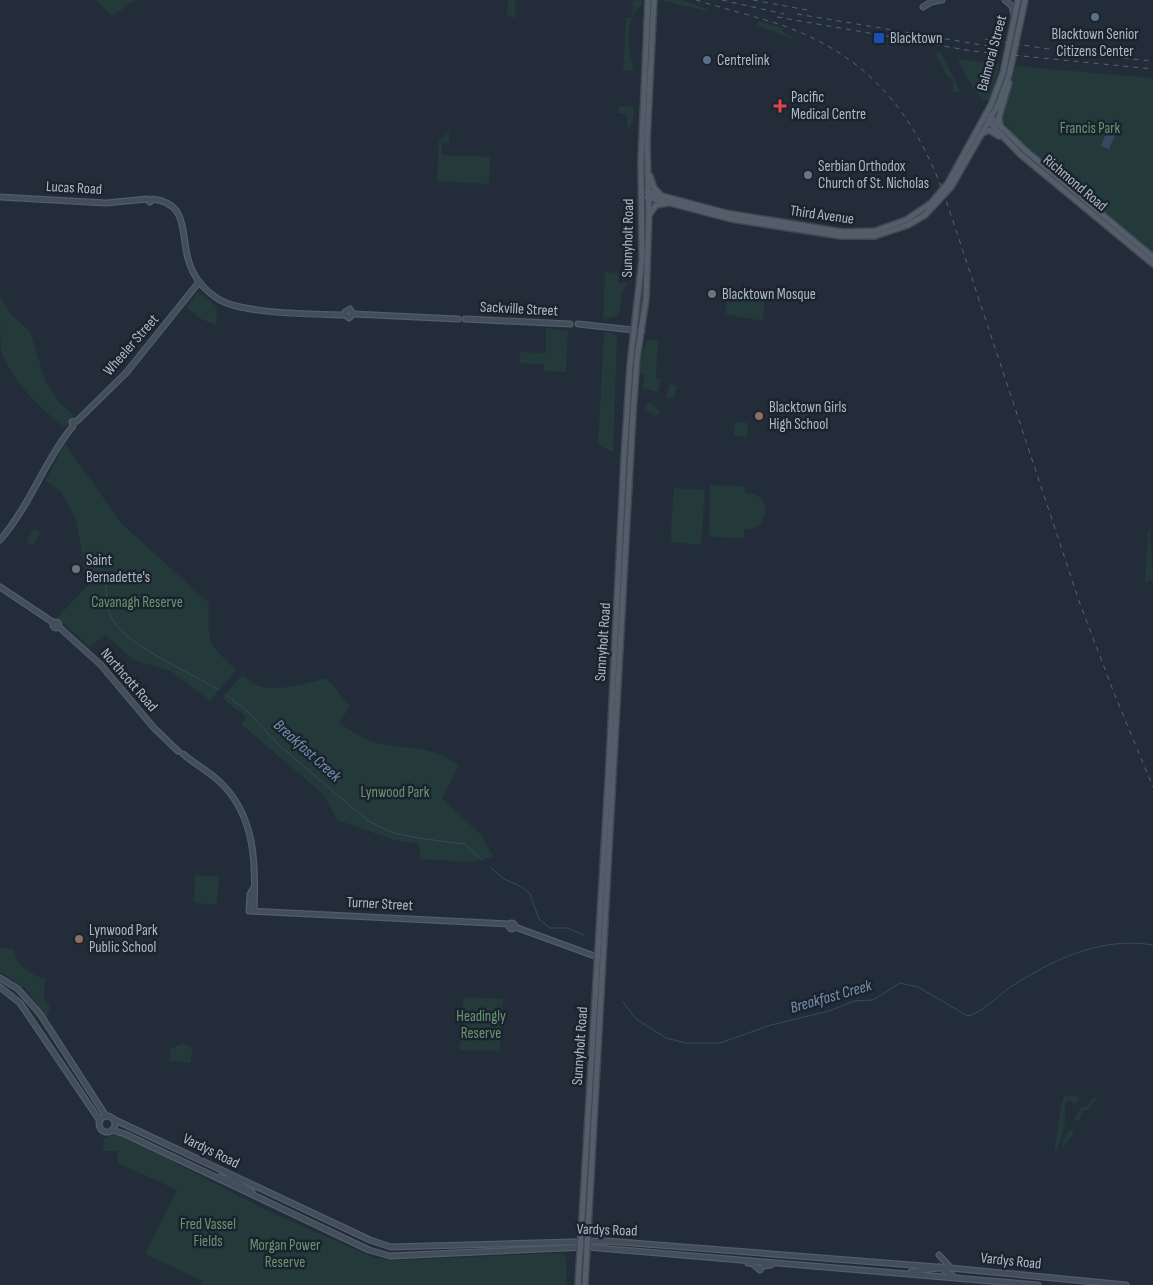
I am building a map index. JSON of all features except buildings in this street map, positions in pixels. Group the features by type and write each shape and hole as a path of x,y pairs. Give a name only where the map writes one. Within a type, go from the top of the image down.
{"main road":[{"name":"Sunnyholt Road","path":"586,1285 584,1241 621,514 634,330 642,260 642,194 648,0"},
{"name":"Sunnyholt Road","path":"584,1241 604,959 630,447 637,358 646,299 649,216 647,161 654,0"},
{"path":"923,8 931,2 942,0"},
{"path":"1005,0 1012,7 1014,19"},
{"name":"Balmoral Street","path":"985,115 999,86 1018,0"},
{"name":"Balmoral Street","path":"990,120 1009,75 1024,0"},
{"path":"1000,125 999,117 1007,93 1009,75"},
{"name":"Third Avenue","path":"642,194 663,196 731,214 827,230 854,233 884,229 913,216 934,200 951,177 985,115"},
{"name":"Richmond Road","path":"985,115 1008,142 1153,264"},
{"name":"Third Avenue","path":"648,194 726,218 786,229 850,237 881,235 908,225 934,207 956,181 990,120"},
{"name":"Richmond Road","path":"990,120 1000,125 1025,150 1153,257"},
{"path":"983,133 991,131 1008,142"},
{"path":"647,161 653,186 663,196"},
{"name":"Lucas Road","path":"0,196 106,203 149,199 166,202 174,207 182,224 189,263 199,282"},
{"path":"649,216 657,204 673,203"},
{"name":"Sackville Street","path":"199,282 214,296 233,306 345,314 350,309 353,314 458,319 461,323 466,319 570,324 574,329 578,324 642,331"},
{"name":"Wheeler Street","path":"0,540 25,507 54,452 73,426 77,426 77,421 126,373 199,282"},
{"name":"Northcott Road","path":"0,586 56,625 101,665 159,734 218,780 241,810 249,828 253,848 251,911"},
{"name":"Turner Street","path":"251,911 510,924 511,929 515,927 597,958"},
{"path":"597,958 604,959"},
{"path":"0,978 18,989 40,1014 106,1116 113,1119 115,1124 112,1130 106,1131 101,1129 100,1121 20,1003 0,987"},
{"path":"100,1121 106,1116"},
{"name":"Vardys Road","path":"113,1119 370,1240 392,1247 584,1241 939,1267 1126,1285"},
{"name":"Vardys Road","path":"112,1130 125,1134 369,1250 390,1256 584,1247 1038,1285"},
{"path":"208,1174 231,1180 236,1178 239,1184 268,1202"},
{"name":"Sunnyholt Road","path":"578,1285 584,1247"},
{"path":"940,1255 950,1268"},
{"name":"Vardys Road","path":"720,1258 752,1264 760,1270 767,1265 797,1264"},
{"path":"897,1273 931,1270 939,1267 945,1272 962,1278"}],"green space":[{"path":"96,0 135,0 112,16"},
{"path":"508,0 515,0 515,18 507,15"},
{"path":"633,0 644,1 636,10 630,25 629,48 634,70 623,71 626,18 632,17"},
{"path":"661,0 682,0 707,9 710,12"},
{"path":"645,17 644,47 642,21"},
{"path":"745,21 758,25 759,21 783,28 783,32 800,41"},
{"path":"644,51 638,183 637,183 641,52"},
{"path":"940,51 960,90 958,93 953,92 953,81 946,75 937,56 936,53"},
{"path":"957,59 1000,64 990,98 984,101 974,90"},
{"name":"Francis Park","path":"1016,66 1153,78 1153,252 1022,143 1002,119"},
{"path":"619,106 634,107 633,121 628,129 626,114 618,113"},
{"path":"449,132 449,143 442,143 441,155 490,157 489,184 437,181 439,139"},
{"path":"605,272 619,273 618,283 628,283 622,292 619,315 603,320"},
{"path":"729,288 765,293 763,321 725,314"},
{"path":"198,292 217,307 216,325 201,319 186,307"},
{"path":"0,297 12,315 30,332 46,383 60,403 74,416 64,427 19,383 6,362 1,351"},
{"path":"546,328 568,331 566,372 544,371 544,365 519,363 520,352 546,353"},
{"path":"604,332 613,333 617,337 613,452 598,445"},
{"path":"648,339 658,341 656,378 661,380 658,392 642,388 645,375 639,373 644,347"},
{"path":"670,384 677,386 673,399 666,397"},
{"path":"649,402 660,411 655,417 644,408"},
{"path":"802,414 809,415 808,428 800,428"},
{"path":"735,422 748,423 747,437 734,436"},
{"name":"Cavanagh Reserve","path":"65,444 122,524 209,603 209,635 211,641 219,653 236,670 210,701 170,671 134,660 105,635 90,647 57,618 88,585 76,520 61,491 45,481"},
{"path":"710,485 745,486 745,493 754,494 761,498 766,511 760,524 753,528 744,529 744,538 709,537"},
{"path":"674,488 705,490 701,545 670,542"},
{"path":"34,529 40,533 33,546 26,542"},
{"path":"1148,531 1150,531 1153,579 1145,583"},
{"name":"Lynwood Park","path":"242,675 259,686 266,688 293,686 326,678 350,706 339,723 369,741 391,746 422,749 441,754 459,765 442,798 481,835 494,857 468,862 420,859 419,844 394,840 337,820 325,796 241,724 246,717 222,698"},
{"path":"195,875 219,876 217,905 194,903"},
{"path":"0,948 14,949 18,960 29,972 45,978 44,999 50,1007 47,1020 26,989 0,972"},
{"name":"Headingly Reserve","path":"463,997 503,999 500,1051 460,1050"},
{"path":"184,1043 192,1048 191,1063 169,1061 170,1049"},
{"path":"1064,1096 1077,1096 1079,1099 1075,1104 1070,1100 1065,1102 1065,1122 1055,1156 1058,1125"},
{"path":"1093,1097 1097,1098 1088,1110 1083,1111 1080,1120 1074,1120 1081,1107 1088,1106"},
{"path":"1069,1130 1073,1130 1074,1134 1062,1149 1061,1146"},
{"path":"112,1135 122,1135 270,1212 375,1258 396,1260 561,1253 566,1257 567,1285 201,1285 202,1281 145,1254 177,1190 118,1163 117,1151 103,1151 104,1138"}],"water":[{"path":"1105,121 1113,124 1113,134 1115,135 1109,149 1101,146 1106,133"}],"waterway":[{"name":"Breakfast Creek","path":"105,581 111,617 122,631 147,650 219,690"},
{"name":"Breakfast Creek","path":"226,695 245,709 279,745 368,821 394,833 465,844 483,861"},
{"name":"Breakfast Creek","path":"490,867 504,879 522,887 530,894 539,919 550,928 568,928 583,935"},
{"name":"Breakfast Creek","path":"623,1002 636,1019 666,1038 686,1043 720,1043 771,1025 829,1011 854,1001 873,1000 900,983 918,987 968,1016 984,1008 1009,988 1042,968 1078,953 1096,947 1115,944 1153,945"}],"railway":[{"path":"696,0 784,26 814,39 841,54 865,72 886,93 920,141 934,169 946,200 1079,601 1153,787"},
{"path":"722,0 784,14"},
{"path":"753,0 807,10"},
{"path":"797,14 994,47"},
{"path":"777,17 972,51 1153,69"},
{"path":"985,39 1080,54 1153,61"}],"place":[{"name":"Blacktown Senior Citizens Center","path":"1095,17"},
{"name":"Blacktown","path":"879,38"},
{"name":"Centrelink","path":"707,60"},
{"name":"Pacific Medical Centre","path":"780,106"},
{"name":"Serbian Orthodox Church of St. Nicholas","path":"808,175"},
{"name":"Blacktown Mosque","path":"712,294"},
{"name":"Blacktown Girls High School","path":"759,416"},
{"name":"Saint Bernadette's","path":"76,569"},
{"name":"Lynwood Park Public School","path":"79,939"}],"park label":[{"name":"Fred Vassel Fields","path":"208,1232"},
{"name":"Morgan Power Reserve","path":"285,1254"}]}
